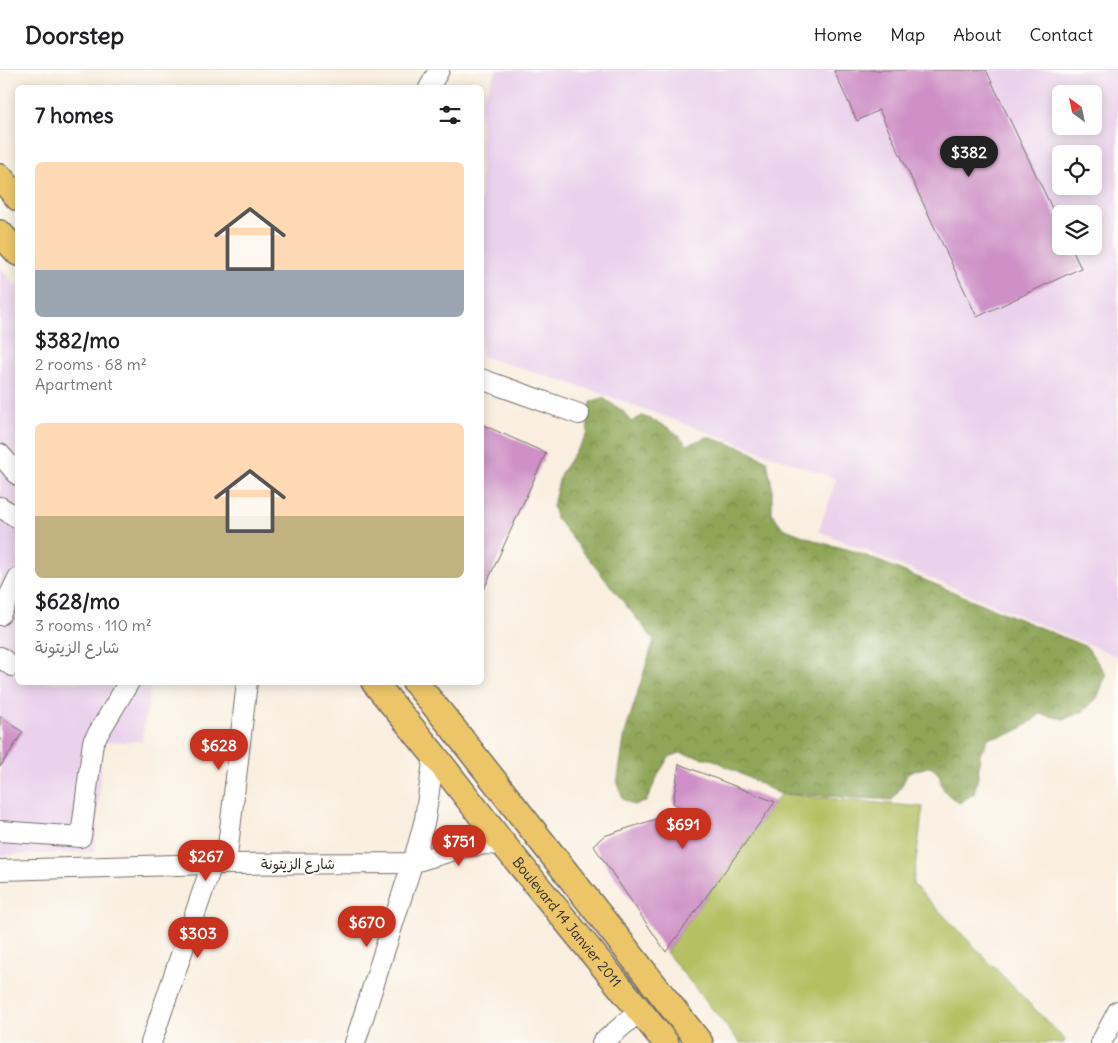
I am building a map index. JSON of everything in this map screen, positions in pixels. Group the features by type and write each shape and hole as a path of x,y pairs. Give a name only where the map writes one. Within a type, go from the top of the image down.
{"main road":[{"path":"0,176 15,194"},
{"path":"0,233 15,250"},
{"name":"Boulevard 14 Janvier 2011","path":"376,685 666,1043"},
{"name":"Boulevard 14 Janvier 2011","path":"417,685 700,1043"}],"street":[{"path":"431,85 439,70"},
{"path":"484,380 579,414"},
{"path":"0,454 15,472"},
{"path":"0,507 15,516"},
{"path":"0,615 15,584"},
{"path":"0,831 81,837 93,742 127,685"},
{"path":"151,1043 219,864 247,685"},
{"path":"355,1043 425,819 434,755"},
{"name":"شارع الزيتونة","path":"0,870 219,864 411,863 464,847 486,844 504,845"},
{"path":"602,1043 640,1011"},
{"path":"1101,1043 1118,1011"}],"shaded area":[{"path":"497,70 1118,70 1118,657 819,531 836,479 589,389 484,357 484,95"},
{"path":"0,267 15,284 15,685 151,685 142,741 103,742 95,852 0,855"}],"green space":[{"path":"603,398 623,411 631,422 642,416 655,421 667,427 687,445 707,437 743,448 767,461 772,487 772,513 783,528 819,542 854,551 1087,647 1106,675 1097,698 1084,711 1064,719 1040,714 1017,731 997,737 989,737 980,755 974,794 959,803 945,792 941,785 940,776 931,766 908,773 892,800 778,793 714,760 680,753 669,757 659,773 646,802 633,805 623,799 617,784 625,733 654,640 556,518 553,505 561,473 588,433 587,413 592,401"},
{"path":"781,794 923,807 913,884 1065,1040 1064,1043 740,1043 666,952"}],"building":[{"path":"986,70 1052,208 1052,255 1074,255 1081,268 977,317 879,110 857,121 834,71"},
{"path":"484,425 546,453 484,589"},
{"path":"0,716 23,732 0,767"},
{"path":"679,764 775,802 666,952 593,845 604,836 665,816 672,820 681,808 673,803"}]}
